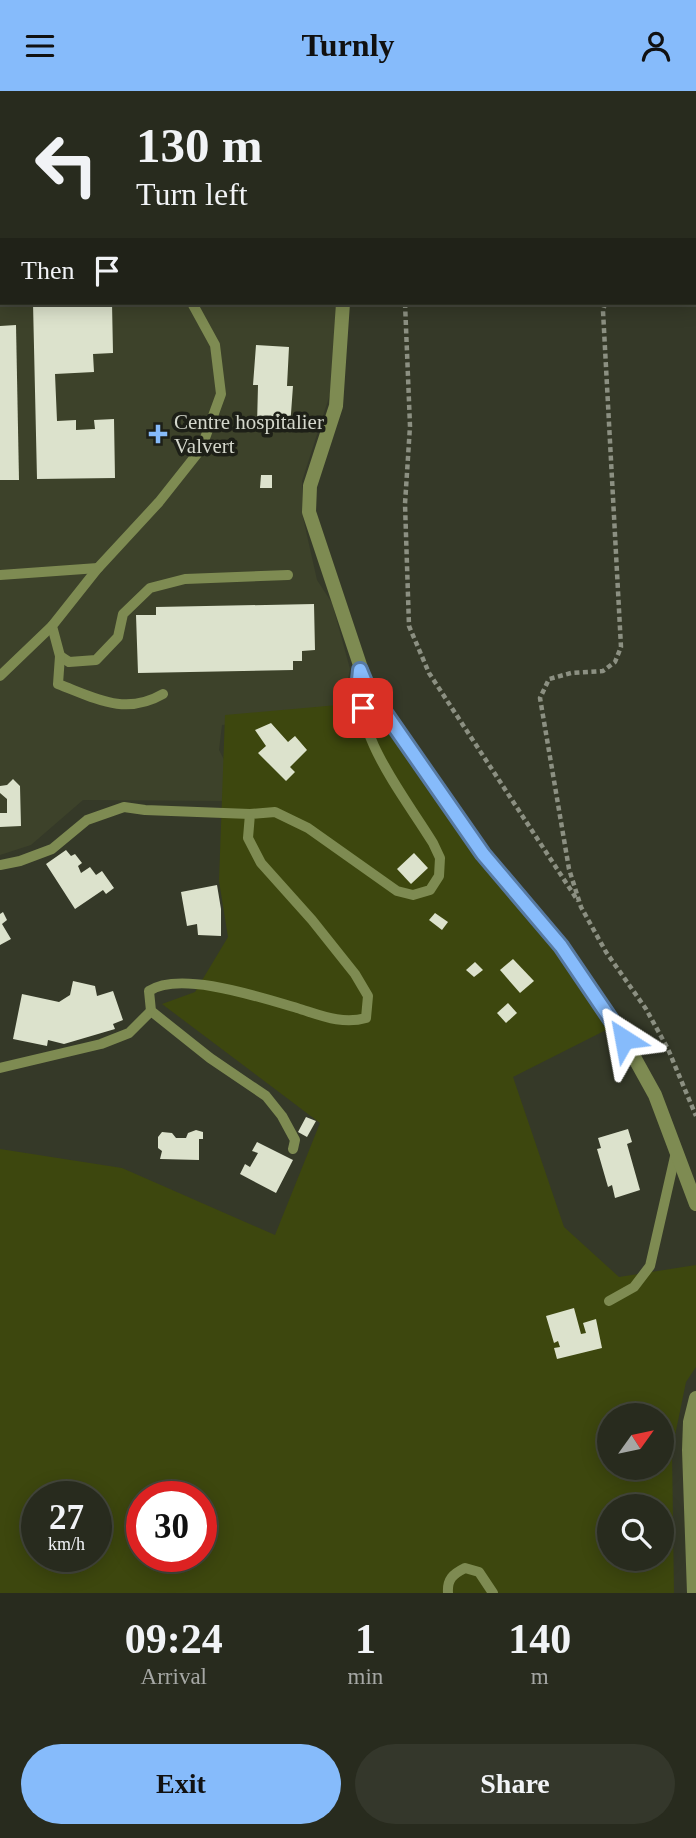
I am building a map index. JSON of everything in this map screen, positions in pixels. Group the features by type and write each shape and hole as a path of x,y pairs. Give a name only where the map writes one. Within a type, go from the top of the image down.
{"street":[{"path":"344,305 336,406 310,486 309,512 360,670 367,687 483,854 561,946 624,1039 655,1095 696,1204"},
{"path":"694,1593 689,1450 690,1422 696,1398"}],"lane":[{"path":"0,677 52,626 98,568 159,502 201,449 221,394 215,345 193,305"},
{"path":"0,575 98,568"},
{"path":"60,656 69,662 96,660 118,637 123,614 150,588 185,579 288,575"},
{"path":"52,626 60,656 58,684 116,705 148,703 163,694"},
{"path":"0,865 52,849 87,820 124,807 145,810 275,813 308,828 397,891 413,895 430,890 439,876 440,858 375,750 358,690 360,670"},
{"path":"250,814 248,838 261,863 355,974 368,996 366,1018 353,1022 334,1020 194,982 157,986 149,991 151,1011 210,1058 266,1096 282,1116 295,1140 293,1149"},
{"path":"0,1068 101,1044 129,1034 151,1011"},
{"path":"609,1301 634,1287 650,1266 677,1149"},
{"path":"448,1593 447,1584 453,1574 465,1568 479,1572 494,1593"}],"path":[{"path":"405,305 410,426 405,504 409,627 429,673 582,907 606,952 646,1009 663,1039 696,1117"},
{"path":"582,907 569,869 540,698 549,679 571,673 603,671 615,662 621,647 604,305"}],"shaded area":[{"name":"Centre hospitalier Valvert","path":"0,305 336,305 332,388 302,481 302,513 317,580 332,603 350,669 346,688 355,714 222,725 219,750 234,779 222,801 83,800 31,845 0,855"}],"green space":[{"path":"366,697 481,860 566,962 610,1028 513,1077 564,1227 619,1277 696,1265 696,1367 686,1382 674,1440 674,1403 597,1403 597,1481 672,1481 673,1494 597,1494 597,1571 674,1571 674,1593 0,1593 0,1149 122,1168 275,1235 320,1123 162,1004 195,992 228,937 219,881 225,715 349,704"}],"building":[{"path":"33,305 112,305 113,353 93,354 94,372 55,374 57,421 76,420 76,430 95,429 94,420 114,419 115,478 37,479"},
{"path":"16,325 19,480 0,480 0,326"},
{"path":"256,345 289,347 287,386 293,386 290,427 257,425 258,385 253,385"},
{"path":"261,475 272,475 272,488 260,488"},
{"path":"314,604 315,650 302,651 302,661 293,661 293,670 138,673 136,615 156,615 156,607"},
{"path":"271,723 288,742 295,736 307,750 290,767 295,772 286,781 258,753 266,746 255,730"},
{"path":"13,779 20,786 21,826 0,827 0,813 7,813 7,799 0,793 0,786 7,785"},
{"path":"66,850 71,856 75,854 82,863 78,866 81,873 90,867 96,875 102,871 114,888 106,894 103,890 75,909 46,864"},
{"path":"414,853 428,868 411,884 397,869"},
{"path":"217,885 221,909 221,936 198,935 197,924 187,926 181,892"},
{"path":"3,912 7,920 2,924 11,939 0,945 0,914"},
{"path":"435,913 448,922 442,930 429,920"},
{"path":"513,959 534,981 520,993 500,970"},
{"path":"475,962 483,970 474,977 466,970"},
{"path":"73,981 95,986 97,996 113,991 123,1020 113,1024 115,1029 64,1044 48,1040 47,1046 13,1039 22,994 59,1002 70,995"},
{"path":"508,1003 517,1013 506,1023 497,1013"},
{"path":"306,1117 316,1121 307,1137 298,1132"},
{"path":"628,1129 632,1142 627,1144 640,1190 615,1198 612,1185 608,1187 597,1149 601,1148 598,1138"},
{"path":"196,1130 203,1132 203,1139 199,1139 199,1160 160,1159 162,1151 158,1148 158,1137 162,1132 172,1133 176,1138 186,1138 188,1133"},
{"path":"257,1142 293,1160 276,1193 240,1174 245,1164 250,1167 258,1153 252,1151"},
{"path":"574,1308 581,1334 586,1333 583,1323 596,1319 602,1348 557,1359 554,1348 560,1347 558,1341 554,1343 546,1316"}],"place":[{"name":"Centre hospitalier Valvert","path":"158,434"}],"route":[{"path":"363,708 358,690 360,670 367,687 483,854 561,946 624,1039"}]}
